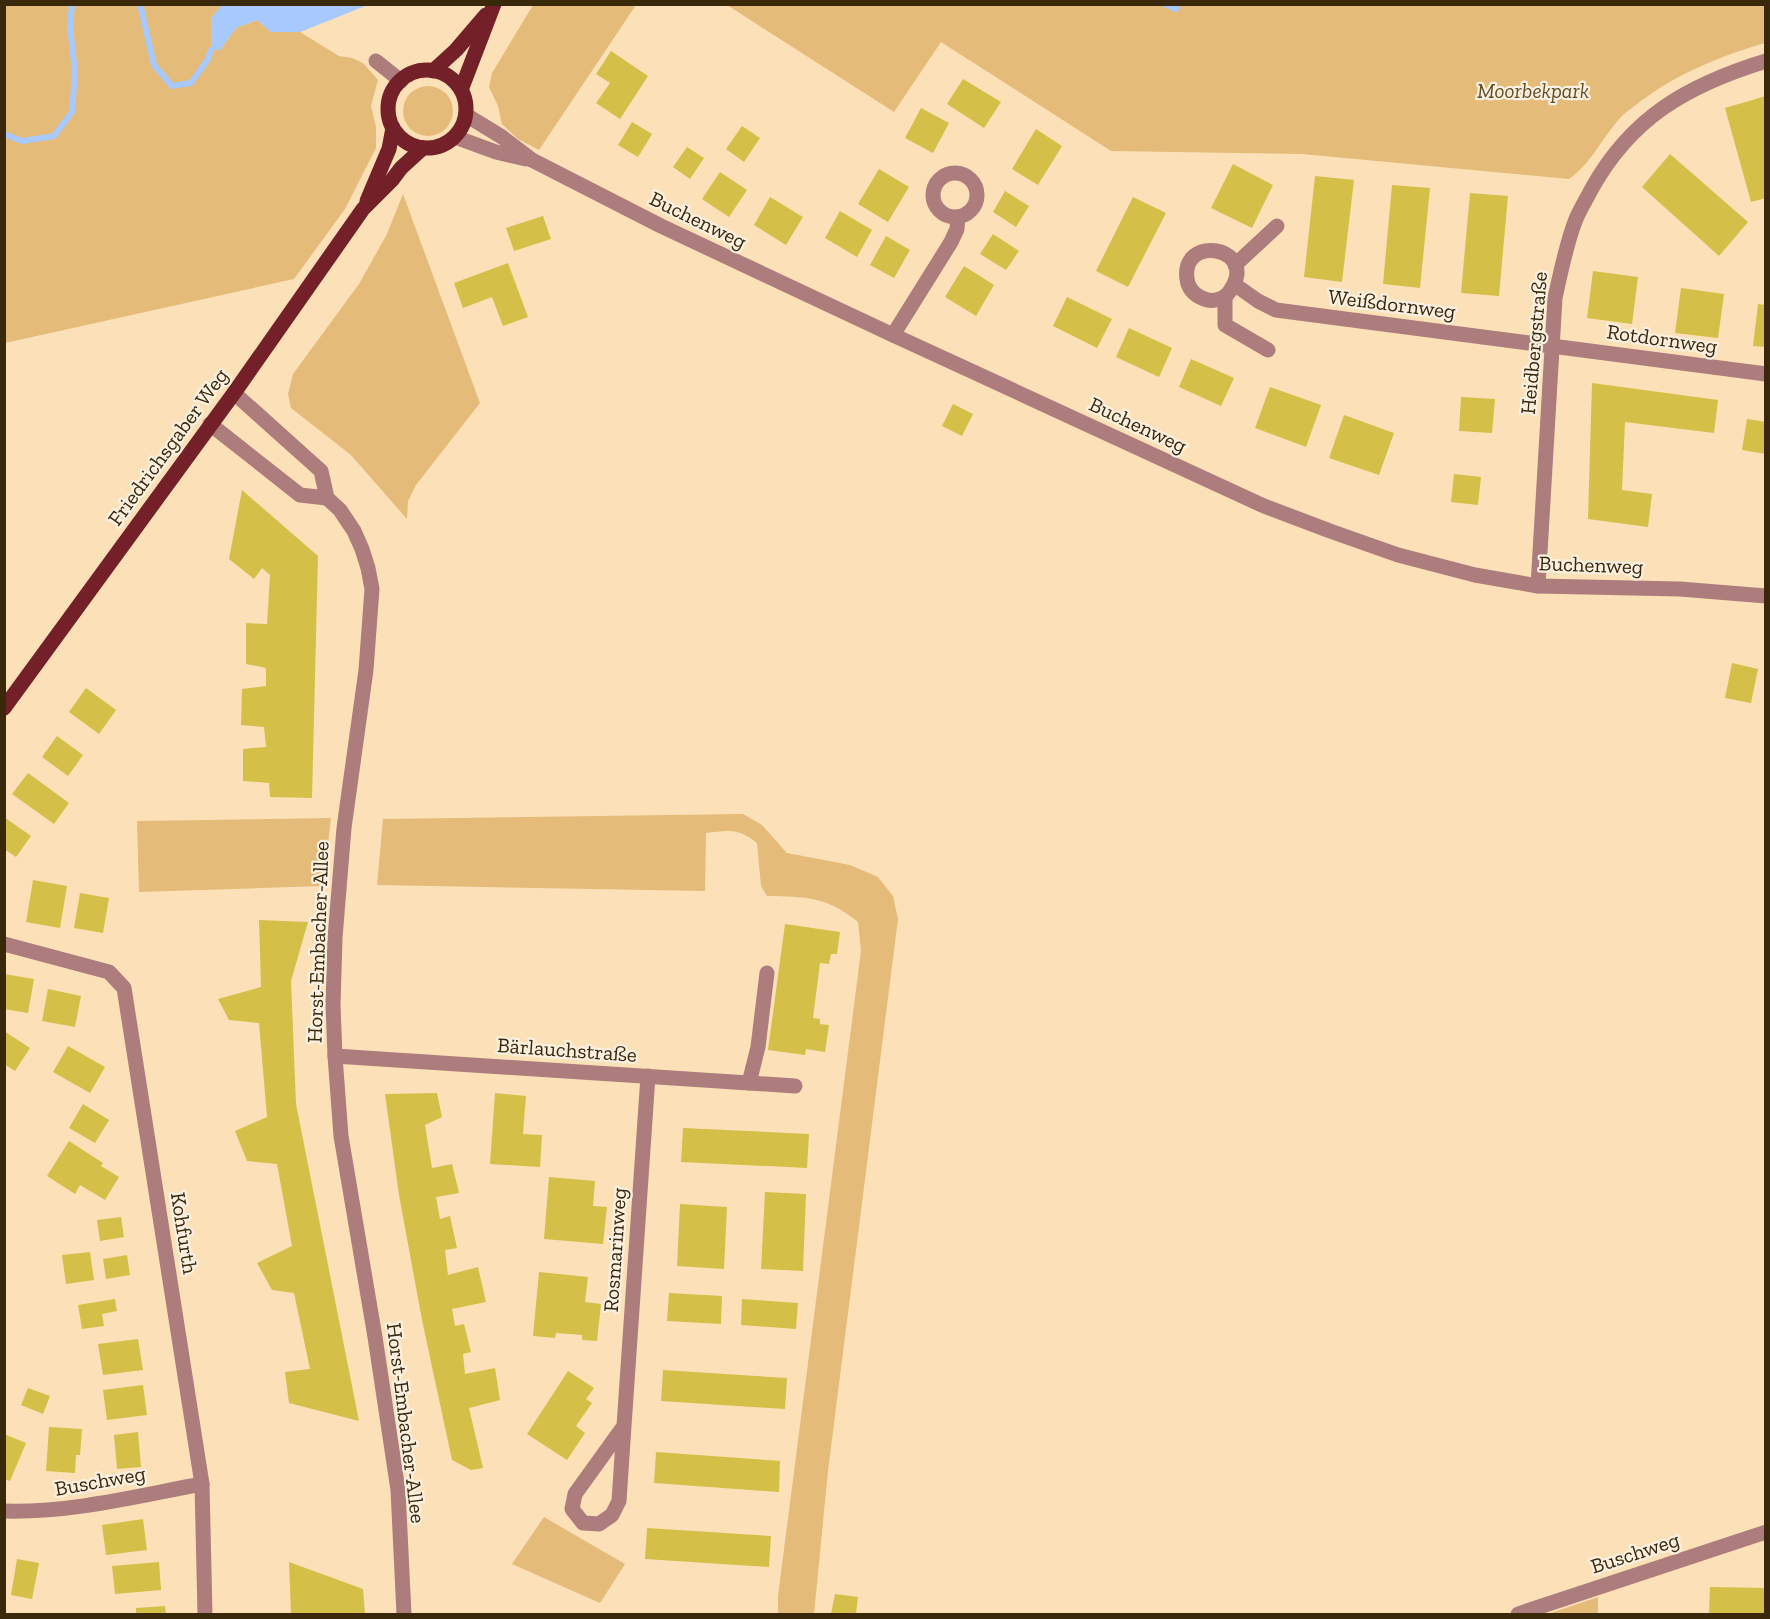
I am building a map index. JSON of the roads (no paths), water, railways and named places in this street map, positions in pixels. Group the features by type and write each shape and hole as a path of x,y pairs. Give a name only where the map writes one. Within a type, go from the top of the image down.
{"main road":[{"path":"433,71 456,50 493,7"},
{"path":"461,90 493,7"},
{"path":"419,71 433,71 449,77 461,90 466,115 455,137 437,147 423,148 409,144 393,128 388,114 389,99 396,86 406,76 419,71"},
{"name":"Friedrichsgaber Weg","path":"363,209 389,148 393,128"},
{"name":"Friedrichsgaber Weg","path":"4,708 234,393 363,209 392,180 400,168 423,148"}],"street":[{"path":"376,61 400,81"},
{"name":"Heidbergstraße","path":"1538,586 1556,298 1563,257 1576,218 1616,151 1642,124 1663,107 1686,93 1739,69 1766,61"},
{"name":"Buchenweg","path":"466,115 502,137 532,160 671,231 1264,506 1319,527 1409,558 1475,575 1538,586 1680,589 1766,596"},
{"name":"Buchenweg","path":"455,137 496,152 532,160"},
{"path":"893,335 951,242 957,229 958,216"},
{"path":"1235,265 1277,226"},
{"path":"1230,290 1212,300 1203,299 1195,294 1187,280 1188,265 1193,257 1202,251 1216,250 1224,252 1231,258 1235,265 1237,278 1230,290 1225,325 1268,350"},
{"name":"Weißdornweg","path":"1230,290 1276,310 1552,345"},
{"name":"Rotdornweg","path":"1552,345 1766,374"},
{"name":"Horst-Embacher-Allee","path":"234,393 321,471 327,498 340,510 354,531 368,568 372,589 366,670 344,828 335,938 333,1005 341,1136 398,1490 404,1614"},
{"path":"210,424 300,495 327,498"},
{"name":"Kohfurth","path":"4,944 109,972 124,988 202,1484 205,1614"},
{"path":"749,1083 758,1047 767,973"},
{"name":"Bärlauchstraße","path":"335,1056 795,1086"},
{"name":"Rosmarinweg","path":"624,1426 575,1494 572,1509 583,1522 599,1524 612,1515 619,1501 648,1076"},
{"name":"Buschweg","path":"4,1511 42,1512 79,1507 202,1484"},
{"name":"Buschweg","path":"1518,1614 1766,1532"}],"water":[{"path":"223,4 368,5 300,32 271,32 257,20 236,28 220,50 211,50 211,18"}],"waterway":[{"path":"4,134 22,141 54,136 72,112 75,72 70,27 72,4"},
{"path":"140,4 154,65 172,86 191,83 208,59 211,50"},
{"path":"1165,4 1176,9 1178,4"}],"park label":[{"name":"Moorbekpark","path":"1533,91"}]}
